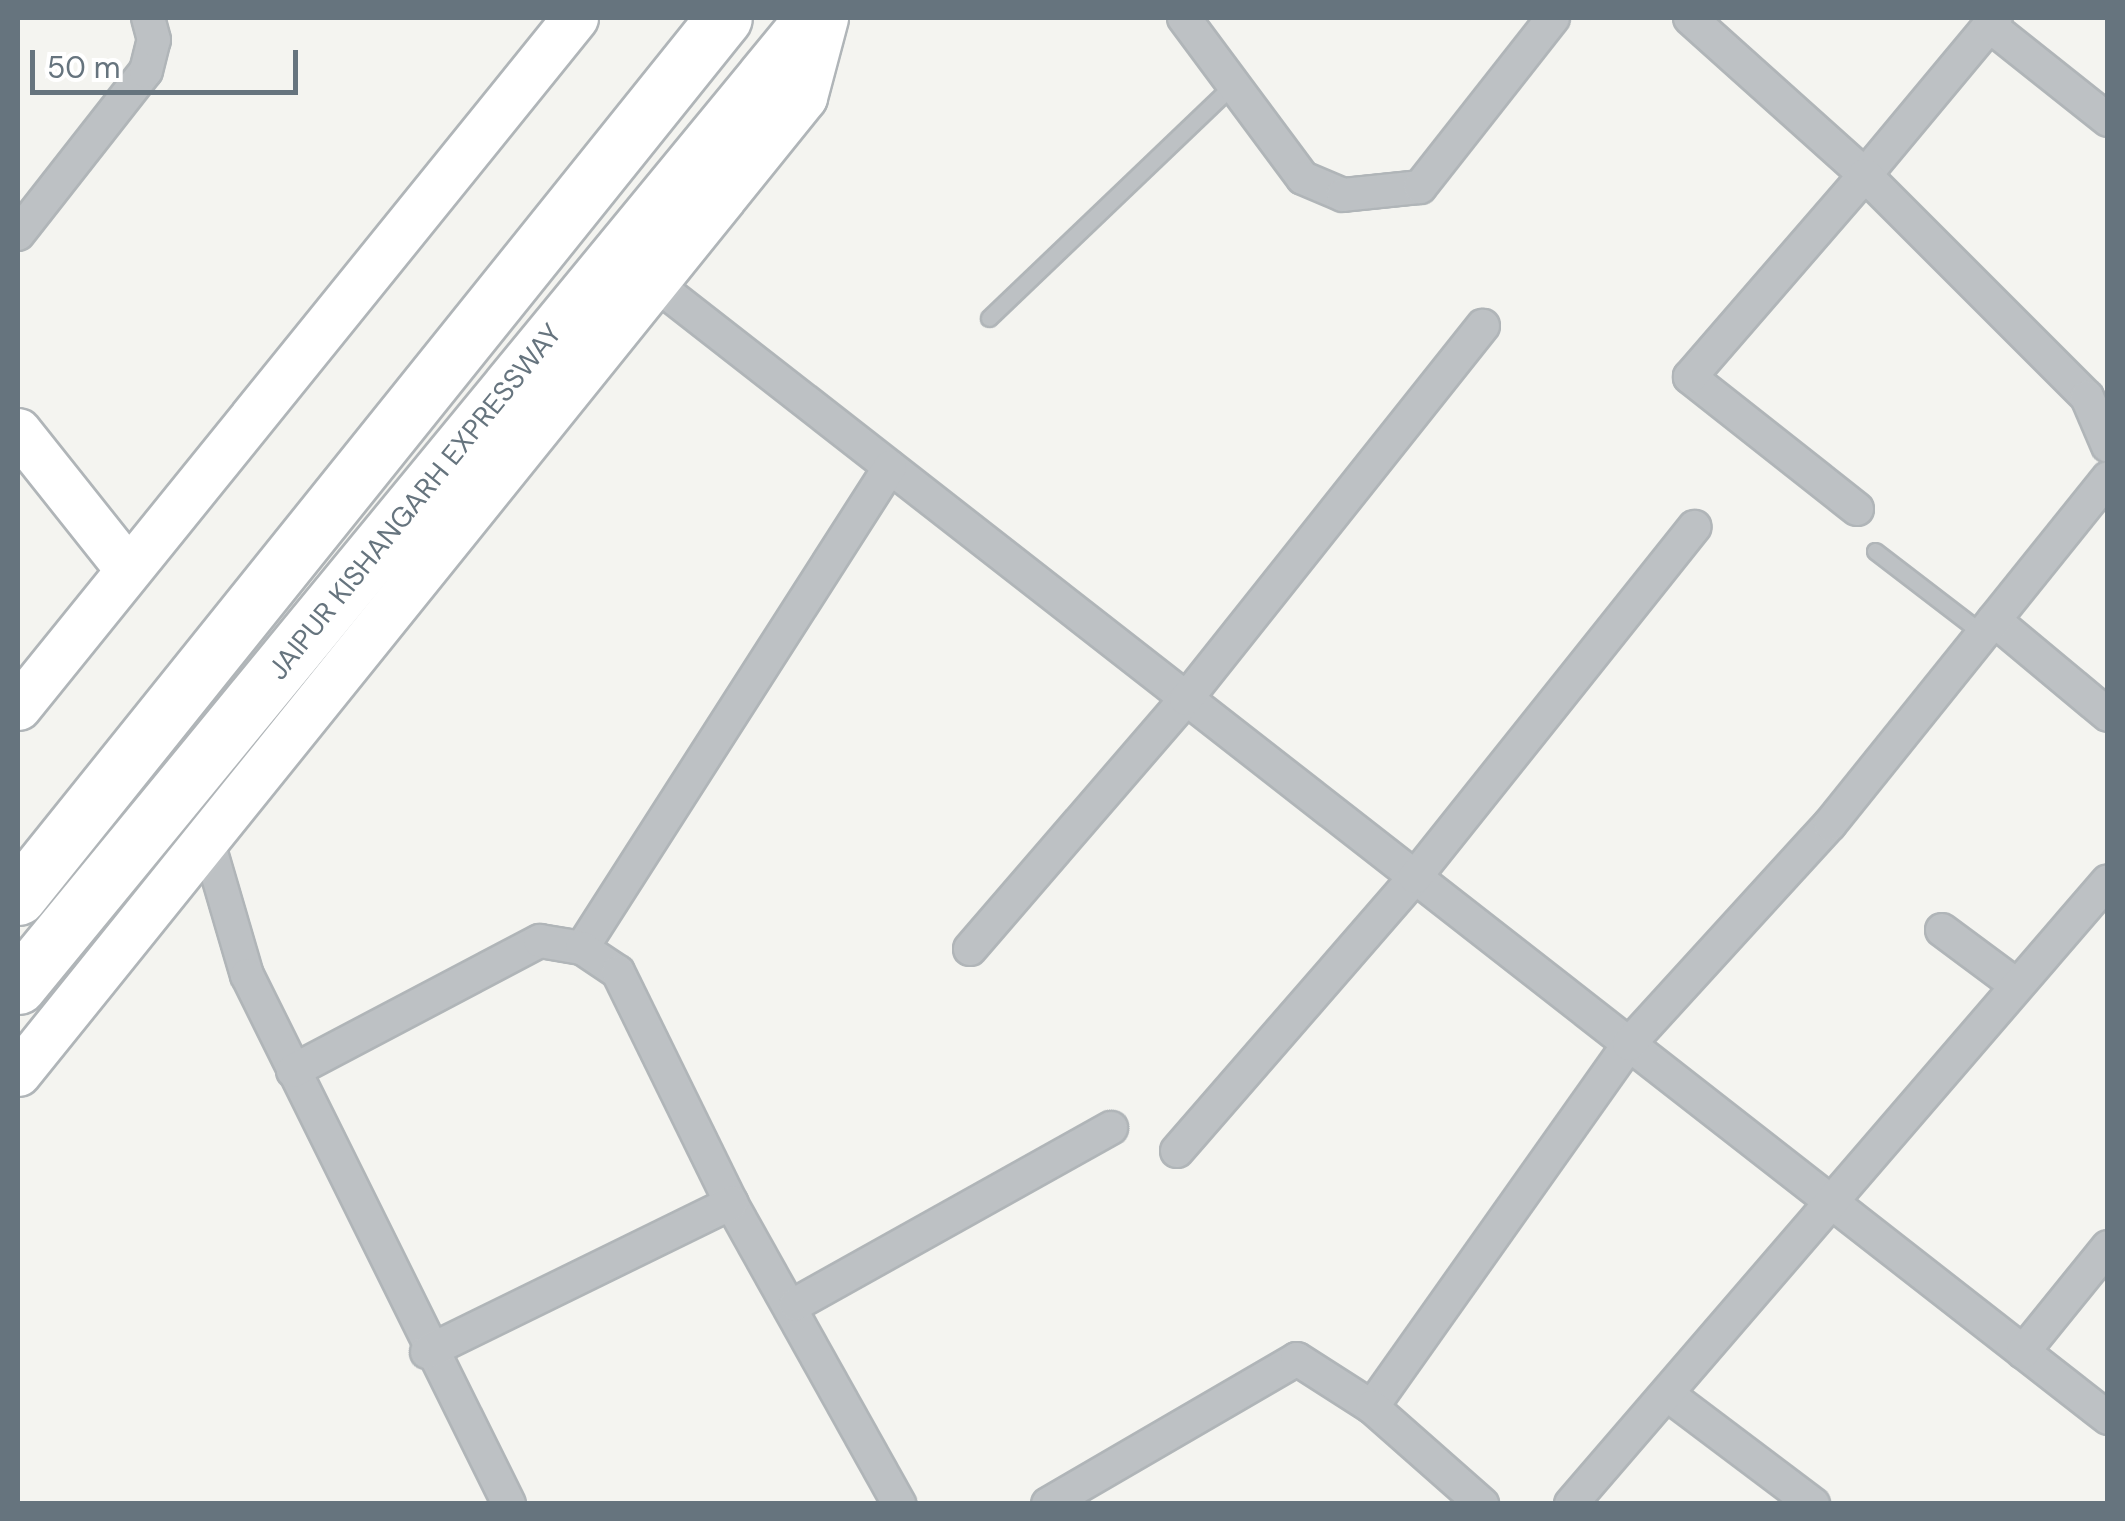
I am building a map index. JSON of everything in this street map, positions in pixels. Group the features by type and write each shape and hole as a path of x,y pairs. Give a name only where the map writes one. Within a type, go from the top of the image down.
{"highway":[{"path":"18,897 724,18"},
{"name":"JAIPUR KISHANGARH EXPRESSWAY","path":"18,986 813,18"}],"street":[{"path":"18,234 146,71 154,40 148,18"},
{"path":"18,707 126,567 575,18"},
{"path":"18,1073 804,98 825,18"},
{"path":"1184,18 1230,87 1303,178 1343,195 1420,188 1553,18"},
{"path":"1690,18 1864,175 2087,397 2108,446"},
{"path":"1857,510 1690,376 1993,22 2108,120"},
{"path":"653,282 2108,1418"},
{"path":"970,950 1186,699 1483,326"},
{"path":"18,431 126,567"},
{"path":"582,948 890,467"},
{"path":"1372,1407 1630,1044 1830,824 2108,478"},
{"path":"1177,1151 1415,877 1694,527"},
{"path":"1989,627 2108,716"},
{"path":"208,842 248,975 427,1352 509,1504"},
{"path":"1571,1504 1828,1200 2108,880"},
{"path":"1942,930 2016,984"},
{"path":"293,1070 540,941 582,948 618,972 732,1202 796,1304 826,1377 900,1504"},
{"path":"796,1304 1111,1128"},
{"path":"427,1352 732,1202"},
{"path":"2023,1352 2108,1247"},
{"path":"1069,1500 1296,1359 1372,1407 1482,1504"},
{"path":"1666,1394 1813,1504"}],"lane":[{"path":"989,318 1230,87"},
{"path":"1875,550 1989,627"}]}
